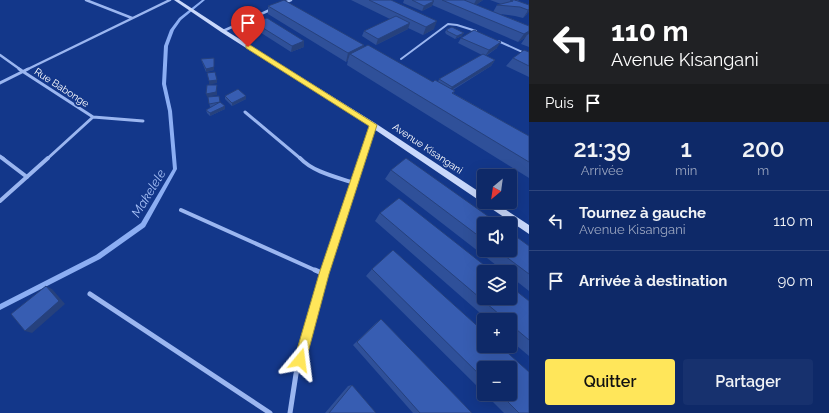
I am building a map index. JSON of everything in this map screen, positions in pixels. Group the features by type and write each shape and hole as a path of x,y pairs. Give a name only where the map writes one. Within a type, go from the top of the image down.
{"street":[{"path":"86,0 132,18"},
{"path":"0,83 170,0"},
{"name":"Avenue Kisangani","path":"176,0 373,125 477,195"},
{"path":"223,31 291,0"},
{"name":"Rue Babonge","path":"0,55 23,72 93,117 143,121"},
{"path":"245,112 296,153 305,163 326,174 354,183"},
{"path":"0,201 93,117"},
{"path":"290,413 296,374 324,274 373,125"},
{"path":"0,156 27,177"},
{"path":"498,209 529,230"},
{"path":"181,210 324,274"},
{"path":"90,294 270,413"}],"lane":[{"path":"401,59 448,24 457,25 476,31"},
{"path":"496,40 529,55"}],"building":[{"path":"284,0 364,45 348,53 268,6"},
{"path":"369,0 391,0 437,21 426,27"},
{"path":"412,0 432,0 434,1 424,6"},
{"path":"442,0 464,0 529,26 529,31 524,34"},
{"path":"510,0 515,0 529,5 529,9 497,5 513,1"},
{"path":"396,16 410,23 378,39 364,31"},
{"path":"267,18 304,41 292,46 255,23"},
{"path":"452,27 464,33 457,36 447,31 447,29"},
{"path":"474,30 501,42 489,50 461,38"},
{"path":"368,45 433,82 435,80 455,91 452,93 529,136 529,162 350,54"},
{"path":"524,50 529,52 529,66 513,58"},
{"path":"483,54 495,60 452,87 439,79"},
{"path":"214,58 214,67 206,69 201,59"},
{"path":"215,72 217,80 209,81 207,73"},
{"path":"207,85 217,85 216,92 206,94"},
{"path":"238,89 246,96 232,103 225,96"},
{"path":"219,96 220,102 209,104 208,97"},
{"path":"220,102 225,106 210,113 206,110"},
{"path":"406,158 489,217 477,217 477,235 391,170"},
{"path":"399,198 484,265 477,265 477,295 380,213"},
{"path":"517,237 529,246 529,274 506,257 517,257"},
{"path":"393,250 477,326 477,353 508,353 517,361 477,361 477,372 372,269"},
{"path":"46,286 59,301 25,331 11,314"},
{"path":"517,292 529,301 529,340 517,330 517,313 498,313 488,305 517,305"},
{"path":"381,319 472,413 420,413 357,342"},
{"path":"517,361 529,372 529,413 519,413 507,401 517,401"},
{"path":"352,385 376,413 329,413"}],"waterway":[{"name":"Makelele","path":"0,307 98,257 143,225 175,169 170,111 164,84 166,46 172,30 180,19 204,0"}],"route":[{"path":"248,47 373,125 324,274 300,360"}]}
